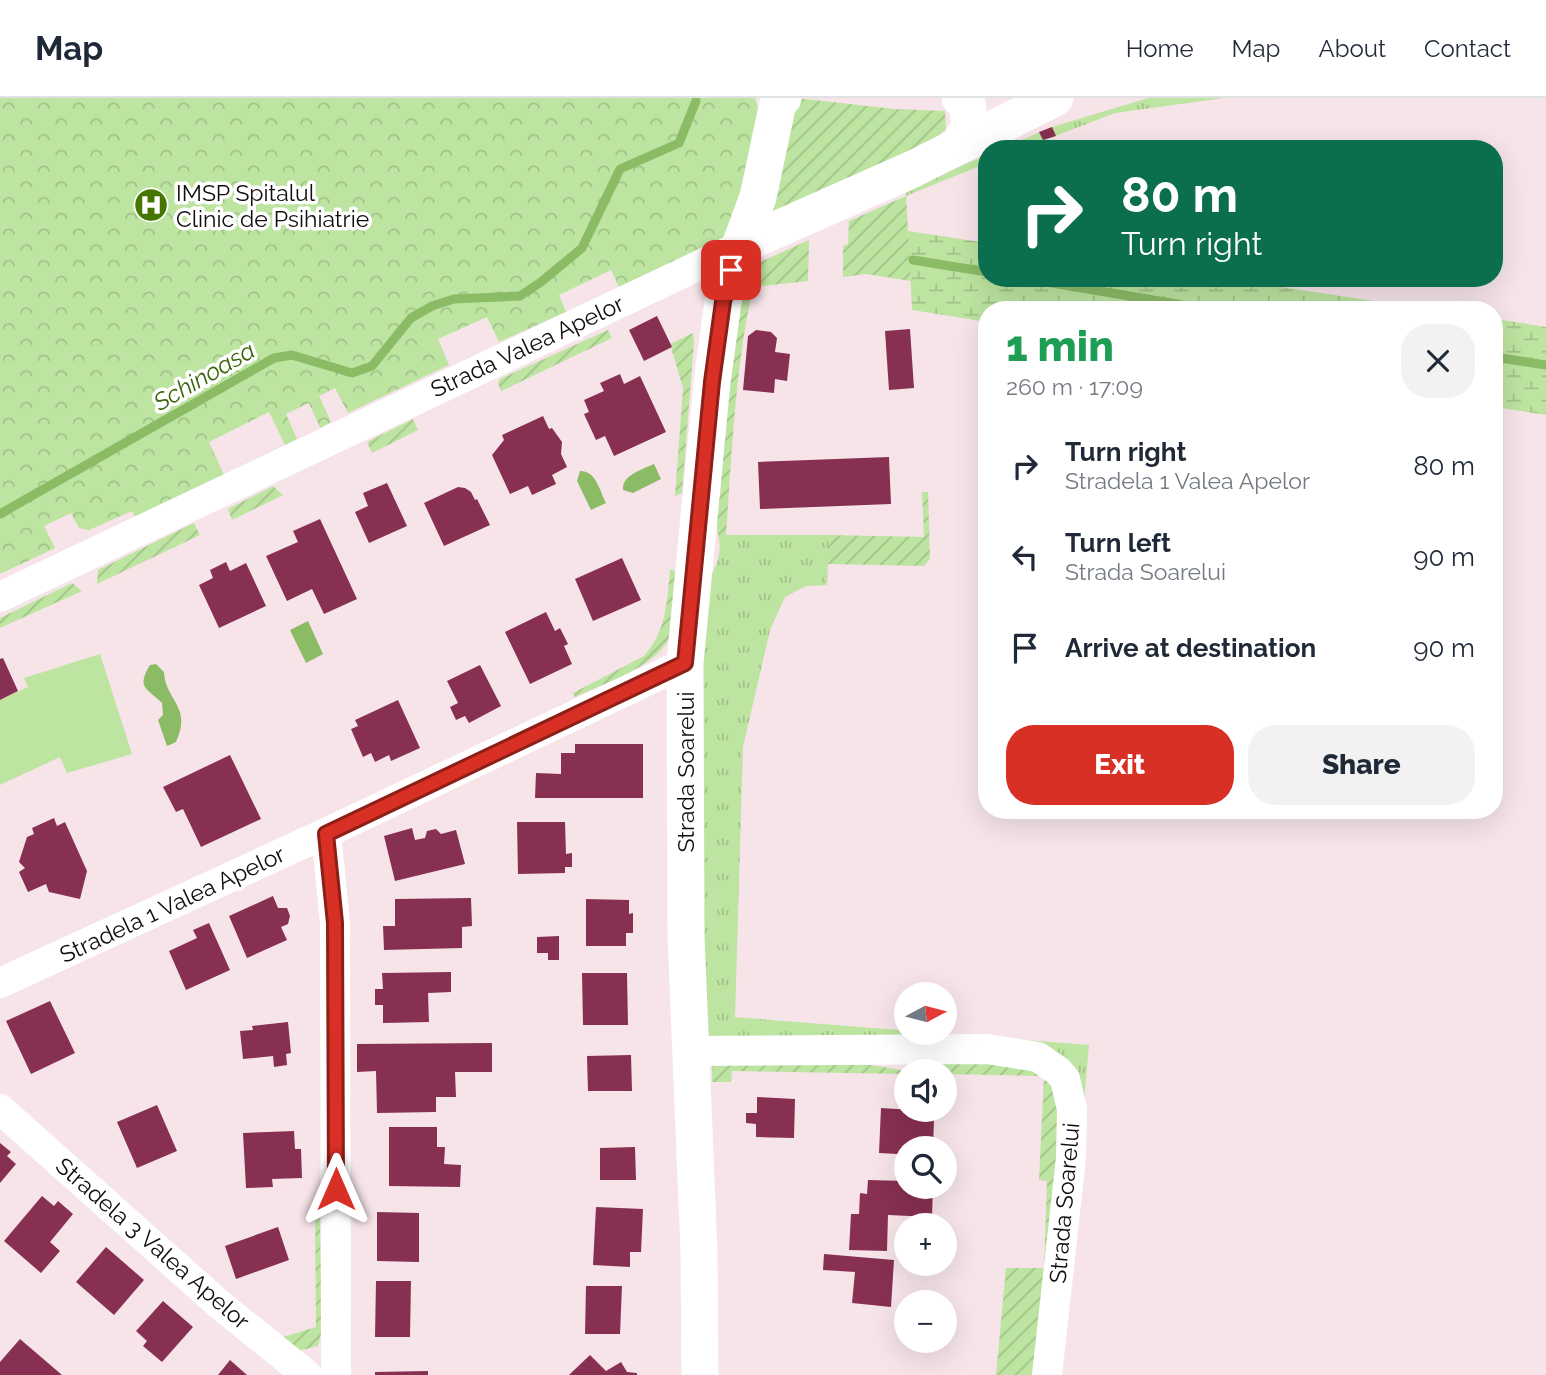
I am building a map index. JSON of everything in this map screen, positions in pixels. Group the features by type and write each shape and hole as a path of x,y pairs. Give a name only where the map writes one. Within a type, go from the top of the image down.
{"street":[{"path":"958,146 970,126 967,103 960,98"},
{"name":"Strada Valea Apelor","path":"0,597 1055,98"},
{"name":"Strada Soarelui","path":"700,1375 699,1252 690,1051 684,803 685,663 719,328 731,270 758,197 778,100"},
{"path":"758,197 767,212 782,218 807,216"},
{"name":"Stradela 1 Valea Apelor","path":"0,983 326,834 685,663"},
{"path":"326,834 335,923 336,1375"},
{"name":"Strada Soarelui","path":"690,1051 987,1049 1038,1057 1058,1071 1065,1079 1072,1109 1070,1158 1047,1375"},
{"name":"Stradela 3 Valea Apelor","path":"0,1109 220,1305 307,1375"}],"green space":[{"path":"0,98 755,98 759,112 732,228 718,243 619,287 611,270 559,295 566,312 499,342 487,317 438,339 449,365 348,413 335,388 319,396 331,422 320,428 309,403 286,414 297,439 285,445 269,412 209,442 224,475 136,519 132,511 89,530 79,528 71,513 44,526 55,548 0,574"},
{"path":"795,98 895,109 945,111 946,129 938,136 846,183 773,212 769,203"},
{"path":"1148,98 1224,98 1115,113 1045,140 1022,140 1052,127"},
{"path":"978,159 978,167 906,196 907,188"},
{"path":"906,196 911,281 866,274 843,277 843,246 848,244 849,221"},
{"path":"908,231 978,242 978,287 1282,287 1373,301 978,301 978,321 912,310"},
{"path":"809,240 808,281 753,287 738,379 726,535 718,535 713,500 720,497 733,353 749,267"},
{"path":"1503,320 1546,327 1546,415 1503,408"},
{"path":"608,330 612,338 501,391 498,383 500,379"},
{"path":"693,333 682,493 675,496 683,388 670,344"},
{"path":"413,419 418,430 372,453 367,442"},
{"path":"273,486 283,495 232,520 228,509"},
{"path":"922,492 928,492 930,559 924,566 827,564 829,535 924,537"},
{"path":"194,523 200,535 97,584 98,570"},
{"path":"718,535 829,535 827,585 806,586 785,597 770,630 743,747 735,1017 894,1030 894,1045 957,1045 957,1035 1089,1045 1083,1114 1075,1072 957,1062 957,1059 926,1059 708,1040 698,941 703,591 719,557"},
{"path":"670,569 675,571 675,609 674,624 666,643 657,654 631,672 575,697 573,693 644,656 652,646 662,626"},
{"path":"72,583 82,591 0,628 0,618"},
{"path":"100,654 132,754 67,773 60,757 0,785 0,700 28,687 24,678"},
{"path":"929,1056 1036,1061 1062,1090 1043,1375 996,1375 1006,1268 1044,1268 1047,1181 1039,1180 1044,1076 957,1074 957,1059 929,1059"},
{"path":"843,1060 894,1069 894,1074 732,1071 731,1082 712,1082 712,1062"},
{"path":"315,1204 320,1204 322,1331 318,1346 293,1352 280,1338 316,1327"}],"shaded area":[{"path":"654,464 661,479 633,493 623,490 629,477"},
{"path":"580,471 593,477 606,503 591,510 577,481"},
{"path":"308,621 323,654 306,663 290,630"},
{"path":"156,664 164,672 180,712 180,730 176,742 167,746 158,720 163,715 162,703 144,683 150,665"}],"building":[{"path":"1052,127 1056,136 1043,140 1039,132"},
{"path":"657,316 672,347 644,361 629,330"},
{"path":"910,329 914,388 889,390 885,331"},
{"path":"756,330 771,332 777,338 775,352 790,354 787,381 775,379 774,393 743,390 748,336"},
{"path":"620,374 624,384 640,376 666,432 614,456 605,436 596,440 584,414 589,412 584,400 604,391 600,383"},
{"path":"543,416 549,429 552,428 562,442 561,454 567,467 552,475 556,484 532,495 528,486 510,494 492,455 504,440 502,435"},
{"path":"889,457 891,504 760,509 758,462"},
{"path":"387,483 407,526 369,543 355,512 368,506 363,493"},
{"path":"458,487 465,488 477,499 490,525 444,546 424,503"},
{"path":"320,519 357,599 324,614 312,589 287,601 266,556 298,542 293,531"},
{"path":"622,558 641,600 593,621 575,579"},
{"path":"226,562 230,571 246,563 266,606 219,628 199,585 213,578 210,570"},
{"path":"546,612 555,631 560,628 568,644 564,646 572,664 530,684 505,632"},
{"path":"3,658 18,691 0,700 0,659"},
{"path":"480,665 501,706 469,723 465,716 456,720 450,707 458,703 447,681"},
{"path":"398,700 420,748 391,761 389,755 375,762 371,753 363,757 351,729 358,726 355,720"},
{"path":"575,744 643,744 643,798 535,798 536,773 561,774 561,753 575,753"},
{"path":"230,755 261,819 201,847 183,809 176,812 163,787"},
{"path":"54,818 57,826 65,822 87,871 80,899 49,892 46,884 28,892 19,872 25,868 19,862 27,837 34,834 32,828"},
{"path":"517,822 565,822 566,854 572,853 572,867 565,867 565,873 518,874"},
{"path":"412,828 415,840 425,838 427,831 436,829 441,834 456,830 465,864 395,881 384,836"},
{"path":"273,896 278,908 287,908 290,916 288,924 281,927 287,940 247,958 229,916"},
{"path":"471,898 472,926 462,927 462,948 384,950 383,926 395,926 395,899"},
{"path":"586,899 629,900 629,914 633,913 633,933 626,933 626,946 586,946"},
{"path":"209,923 230,970 186,990 169,951 197,938 193,930"},
{"path":"559,936 559,960 548,960 548,953 537,953 537,937"},
{"path":"451,972 451,992 428,993 429,1022 383,1023 383,1005 375,1005 375,989 383,989 382,973"},
{"path":"582,973 627,973 628,1025 583,1025"},
{"path":"50,1001 75,1053 31,1074 6,1021"},
{"path":"288,1022 291,1053 286,1054 287,1065 274,1067 273,1056 243,1059 240,1031 253,1030 252,1026"},
{"path":"492,1043 492,1072 455,1072 456,1097 436,1097 436,1112 377,1113 376,1071 357,1072 357,1044"},
{"path":"631,1055 632,1091 588,1091 587,1056"},
{"path":"757,1097 795,1099 794,1138 756,1137 756,1124 746,1123 746,1113 757,1113"},
{"path":"157,1105 177,1151 137,1168 117,1122"},
{"path":"881,1108 894,1109 894,1122 934,1122 933,1136 894,1136 894,1154 879,1153"},
{"path":"389,1127 437,1127 437,1147 445,1147 444,1164 461,1165 460,1187 389,1186"},
{"path":"294,1131 295,1149 301,1149 302,1178 272,1179 273,1187 246,1188 243,1133"},
{"path":"0,1143 11,1152 7,1156 16,1164 0,1183"},
{"path":"635,1147 636,1180 600,1180 600,1148"},
{"path":"868,1180 894,1181 894,1199 933,1199 932,1213 888,1215 887,1251 849,1250 851,1214 859,1214 860,1193 867,1194"},
{"path":"42,1196 54,1206 58,1201 73,1214 50,1242 60,1251 41,1273 4,1241"},
{"path":"596,1207 643,1209 641,1252 630,1252 630,1267 593,1265"},
{"path":"377,1212 419,1213 419,1262 377,1261"},
{"path":"278,1227 289,1260 236,1279 225,1246"},
{"path":"106,1247 144,1280 114,1315 76,1282"},
{"path":"824,1254 894,1260 891,1307 852,1303 855,1272 823,1270"},
{"path":"376,1281 411,1281 410,1337 375,1337"},
{"path":"586,1286 622,1286 620,1334 585,1334"},
{"path":"163,1301 193,1327 162,1362 143,1346 147,1341 136,1331"},
{"path":"20,1339 62,1375 0,1375 0,1362"},
{"path":"590,1355 606,1371 621,1362 627,1372 637,1375 569,1375"},
{"path":"230,1360 247,1375 218,1375"},
{"path":"428,1371 428,1375 375,1375 375,1372"}],"waterway":[{"name":"Schinoasa","path":"0,514 274,358 292,355 352,373 372,366 411,318 432,306 454,299 520,296 582,248 620,169 679,143 696,101"},
{"path":"913,260 978,271"},
{"path":"1076,287 1159,301"},
{"path":"1503,358 1546,365"}],"place":[{"name":"IMSP Spitalul Clinic de Psihiatrie","path":"151,205"}],"route":[{"path":"336,1189 335,923 326,834 685,663 712,382 723,302 731,270"}]}
